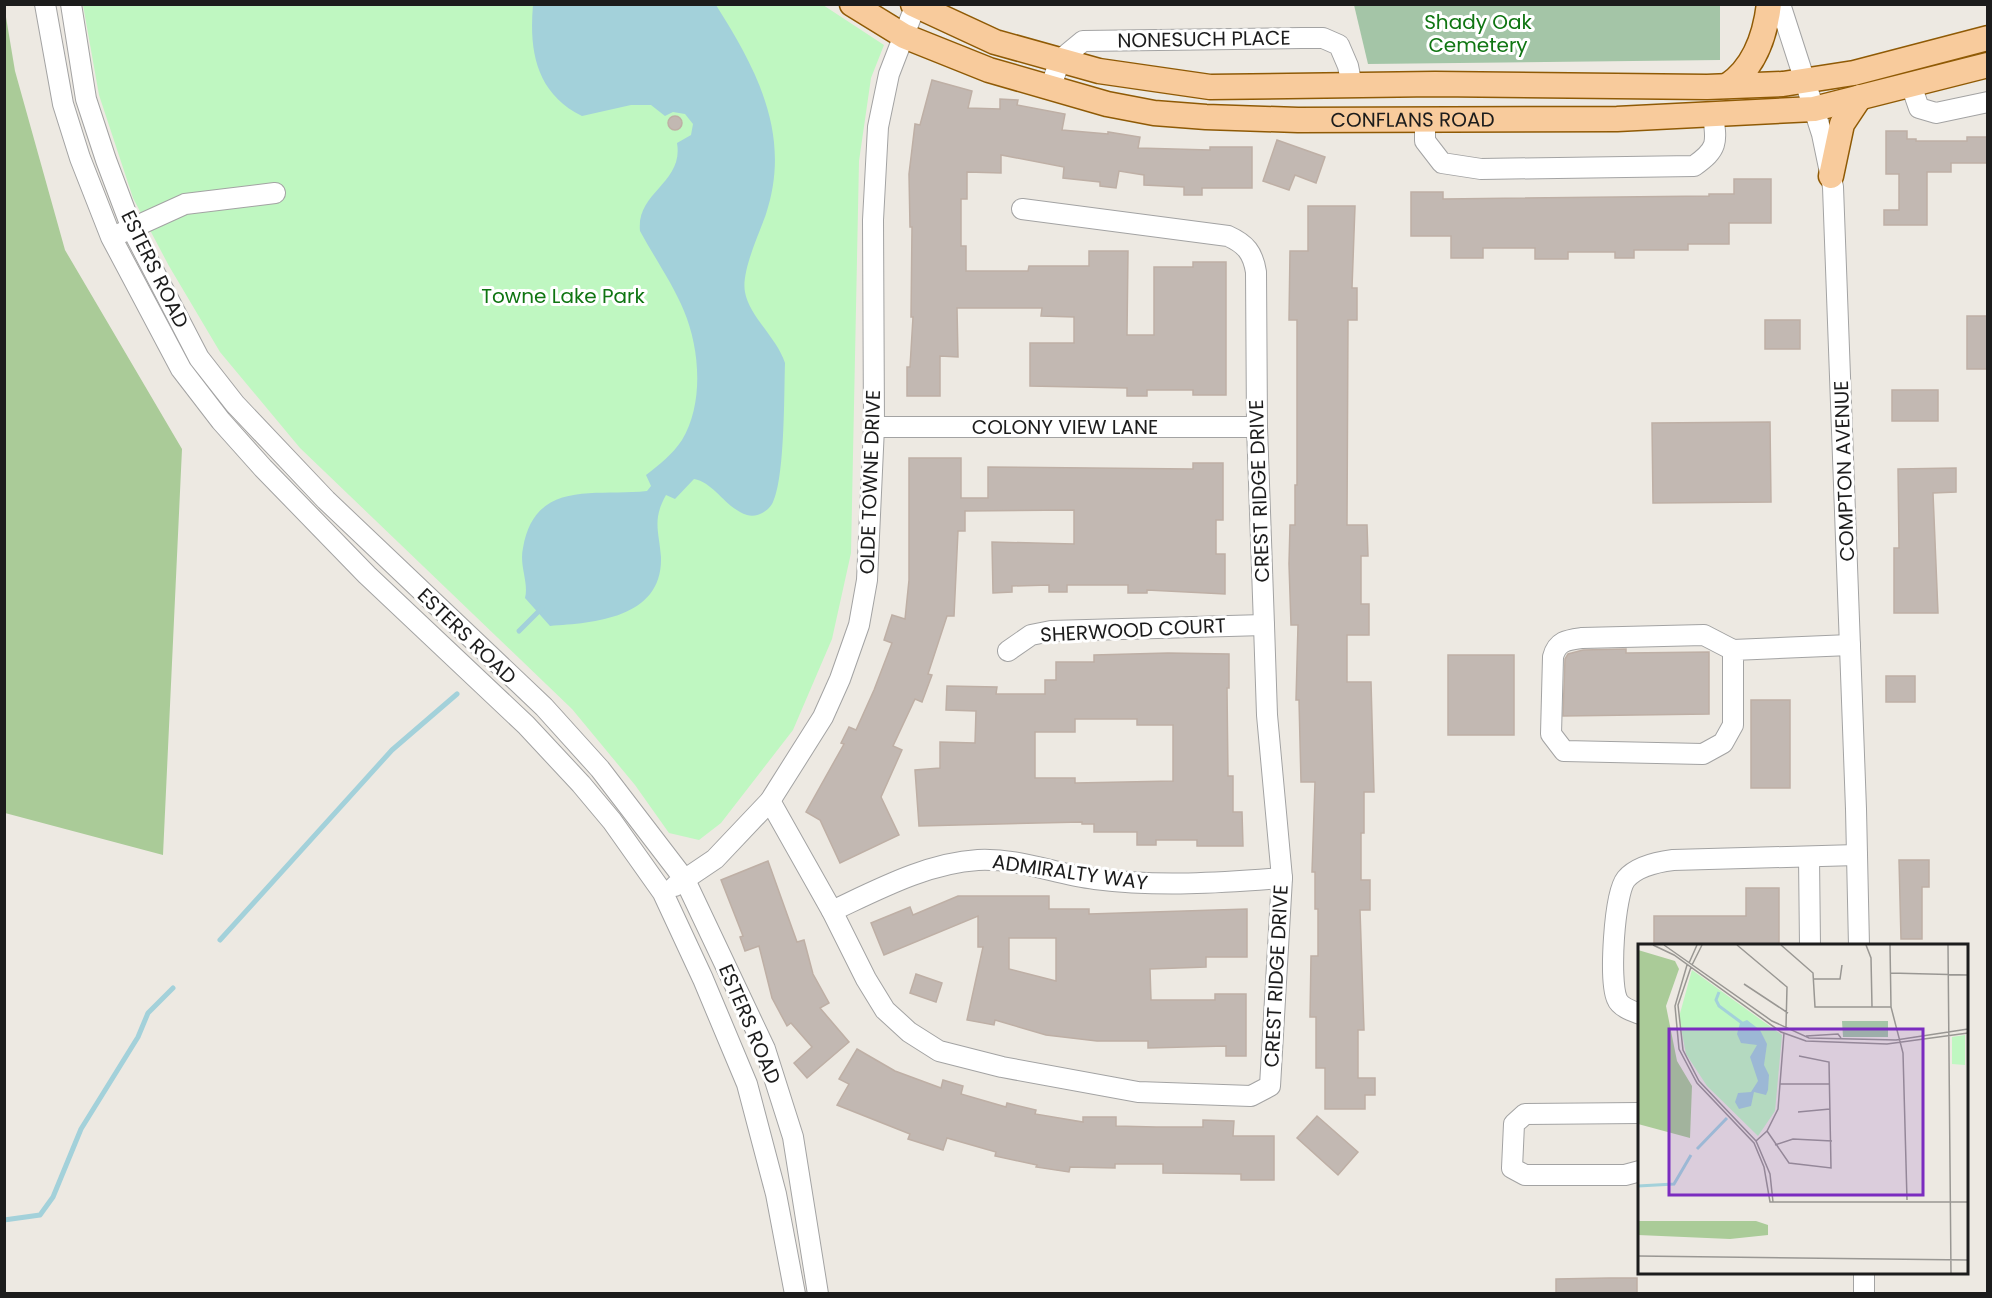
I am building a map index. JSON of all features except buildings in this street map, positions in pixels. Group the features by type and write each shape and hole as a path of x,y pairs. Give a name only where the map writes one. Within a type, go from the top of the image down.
{"main road":[{"name":"CONFLANS ROAD","path":"852,4 904,36 989,70 1051,86 1072,95 1154,113 1298,120 1617,119 1713,115 1814,109 1988,65"},
{"path":"1727,86 1743,76 1753,60 1763,35 1769,4"},
{"name":"CONFLANS ROAD","path":"915,5 995,42 1099,71 1210,87 1447,84 1727,86 1806,81 1886,65 1988,38"},
{"path":"1831,176 1842,124 1860,97"}],"street":[{"name":"ESTERS ROAD","path":"45,4 63,104 80,158 111,237 181,369 221,421 263,468 367,575 526,725 581,784 612,821 663,893 703,979 747,1084 776,1194 795,1293"},
{"name":"ESTERS ROAD","path":"71,4 86,99 132,230 199,358 235,404 326,500 544,707 600,769 685,879 765,1049 793,1137 818,1293"},
{"name":"COMPTON AVENUE","path":"1780,4 1806,81 1831,176 1850,645 1858,944"},
{"name":"OLDE TOWNE DRIVE","path":"663,893 715,859 770,801 823,717 840,679 859,625 867,580 874,427 873,220 878,127 889,74 915,5"},
{"name":"NONESUCH PLACE","path":"1060,60 1083,41 1323,38 1339,45 1348,66 1352,86"},
{"path":"1051,86 1060,60"},
{"path":"1911,85 1919,108 1930,112 1988,102"},
{"path":"1425,120 1425,141 1442,163 1481,169 1694,166 1711,155 1716,136 1713,115"},
{"path":"111,237 132,230 185,204 275,193"},
{"name":"CREST RIDGE DRIVE","path":"770,801 885,1010 909,1032 939,1051 1002,1067 1138,1092 1251,1096 1270,1086 1282,878 1268,714 1257,427 1256,272 1253,256 1244,243 1228,236 1023,208"},
{"name":"COLONY VIEW LANE","path":"874,427 1257,427"},
{"name":"SHERWOOD COURT","path":"1008,651 1031,635 1051,631 1264,625"},
{"path":"1734,650 1733,725 1723,743 1703,754 1564,751 1551,734 1553,657 1556,648 1563,641 1582,638 1704,635 1734,650 1850,645"},
{"path":"1638,1013 1626,1008 1617,999 1615,981 1615,910 1619,893 1627,878 1652,863 1673,860 1857,855"},
{"path":"1809,856 1810,944"},
{"name":"ADMIRALTY WAY","path":"832,911 883,887 946,866 976,860 997,860 1039,866 1091,878 1143,884 1204,884 1282,878"},
{"path":"1638,1113 1525,1114 1514,1124 1512,1168 1525,1174 1625,1175 1638,1172"},
{"path":"1864,1274 1864,1293"}],"green space":[{"path":"4,5 15,71 65,250 182,449 163,855 5,813"},
{"name":"Towne Lake Park","path":"83,5 823,5 884,45 871,78 859,161 851,553 832,639 793,730 721,823 699,840 669,833 635,785 572,709 300,448 220,352 169,266 133,198 99,95"},
{"name":"Shady Oak Cemetery","path":"1354,5 1720,5 1720,60 1368,64"}],"water":[{"path":"533,5 716,5 757,79 772,130 775,157 773,185 744,284 752,310 776,345 785,363 780,474 777,490 769,508 759,515 751,516 739,512 708,485 694,479 675,499 666,495 662,504 658,519 661,557 659,577 651,593 639,605 605,619 550,626 525,598 523,548 530,526 540,510 554,501 570,496 647,491 651,486 646,475 666,459 682,440 694,410 697,376 694,342 684,311 640,231 645,206 674,168 677,143 691,135 693,124 685,114 673,112 665,116 651,105 631,105 582,116 567,107 545,83 539,69 532,39"}],"waterway":[{"path":"519,631 542,608"},
{"path":"220,940 392,750 457,694"},
{"path":"4,1220 40,1215 53,1197 81,1129 138,1037 148,1013 173,988"}]}
